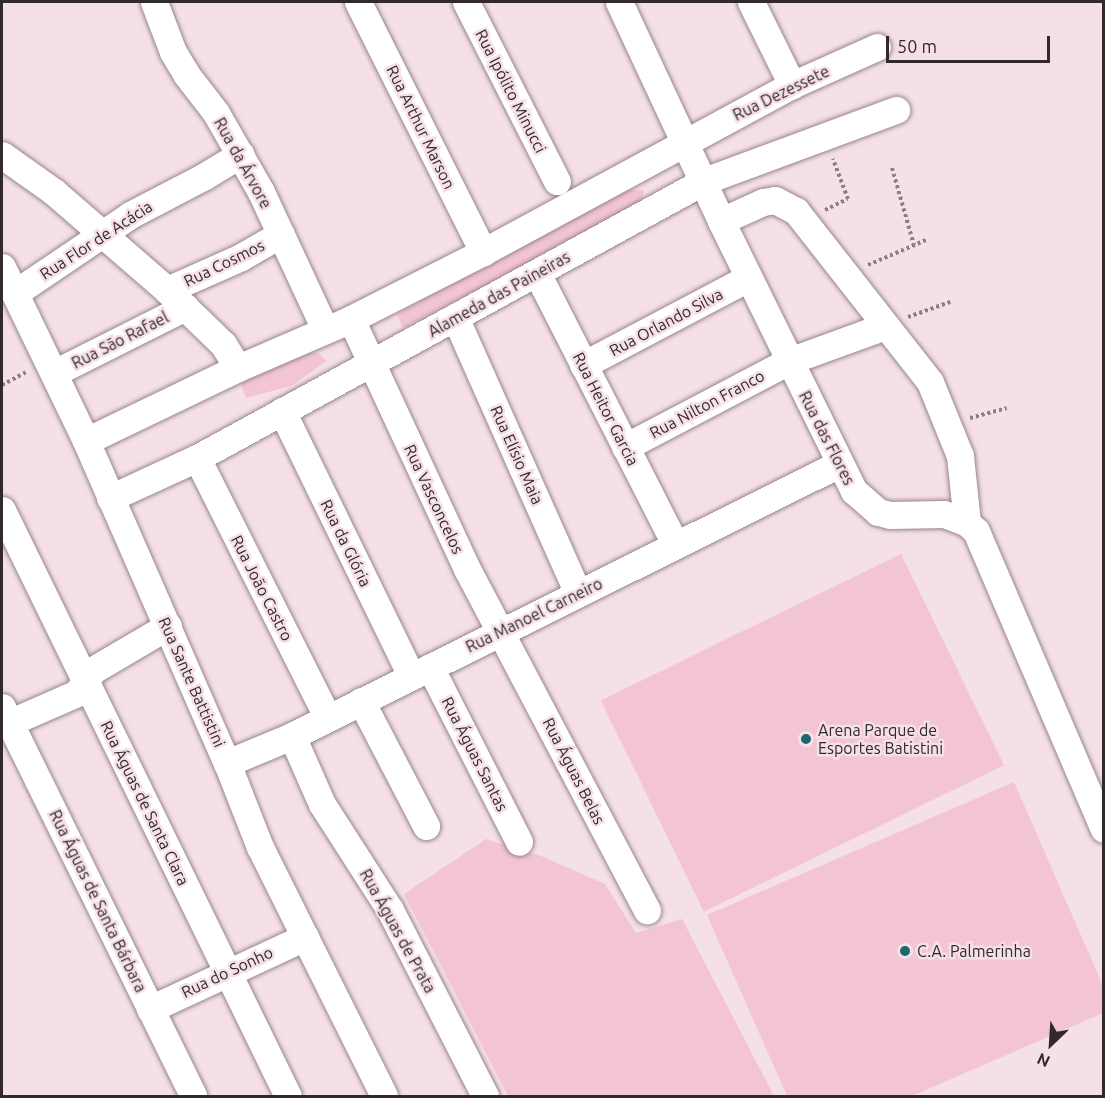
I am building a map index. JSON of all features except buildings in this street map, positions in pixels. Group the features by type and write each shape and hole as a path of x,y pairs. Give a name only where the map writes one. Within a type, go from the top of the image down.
{"street":[{"name":"Rua da Árvore","path":"154,2 173,52 241,154 325,329"},
{"name":"Rua Arthur Marson","path":"358,2 483,252"},
{"name":"Rua Ipólito Minucci","path":"466,2 557,181"},
{"name":"Rua das Flores","path":"620,2 704,181 720,221 854,491 878,512 890,515 944,514 967,523"},
{"path":"751,2 792,85"},
{"name":"Rua Dezessete","path":"685,141 792,85 877,47"},
{"name":"Alameda das Paineiras","path":"110,498 197,458 704,181 896,110"},
{"path":"86,441 238,368 351,319 483,252 685,141"},
{"name":"Rua Flor de Acácia","path":"15,293 130,215 203,177 241,154"},
{"path":"2,155 54,192 176,299 223,344 238,368"},
{"path":"720,221 763,202 774,200 791,208 803,220 930,382 949,423 963,474 967,523 982,542 1104,830"},
{"name":"Rua Cosmos","path":"176,299 281,234"},
{"name":"Rua Sante Battistini","path":"2,267 86,441 227,763 260,847 384,1096"},
{"name":"Rua Heitor Garcia","path":"537,273 675,544"},
{"name":"Rua Orlando Silva","path":"583,365 748,278"},
{"name":"Rua São Rafael","path":"54,373 176,299"},
{"name":"Rua Elísio Maia","path":"455,317 578,593"},
{"name":"Rua Vasconcelos","path":"351,319 467,569 500,632"},
{"name":"Rua Nilton Franco","path":"625,447 789,361 885,326"},
{"name":"Rua da Glória","path":"282,411 420,671"},
{"name":"Rua João Castro","path":"197,458 327,717"},
{"name":"Rua Manoel Carneiro","path":"227,763 292,736 839,464"},
{"name":"Rua Águas de Santa Clara","path":"2,510 288,1096"},
{"path":"6,715 77,693 93,670 168,626"},
{"name":"Rua Águas Belas","path":"500,632 647,910"},
{"name":"Rua Águas Santas","path":"420,671 519,842"},
{"path":"361,701 426,826"},
{"name":"Rua Águas de Santa Bárbara","path":"6,715 193,1096"},
{"name":"Rua Águas de Prata","path":"292,736 322,804 390,910 485,1096"},
{"name":"Rua do Sonho","path":"150,1009 304,937"}],"path":[{"path":"803,220 848,199 824,137"},
{"path":"892,168 914,245"},
{"path":"845,275 926,240"},
{"path":"885,326 950,302"},
{"path":"949,423 1007,408"}],"shaded area":[{"path":"628,190 644,190 641,206 403,328 397,314"},
{"path":"318,353 327,361 291,386 246,398 239,379 290,355"},
{"name":"Arena Parque de Esportes Batistini","path":"901,554 1004,765 704,912 601,700"},
{"name":"C.A. Palmerinha","path":"1014,782 1103,986 1103,1013 912,1096 787,1096 707,915"},
{"path":"486,839 541,856 605,884 636,933 682,919 774,1096 508,1096 404,894"}],"place":[{"name":"Arena Parque de Esportes Batistini","path":"806,739"},
{"name":"C.A. Palmerinha","path":"905,951"}]}
